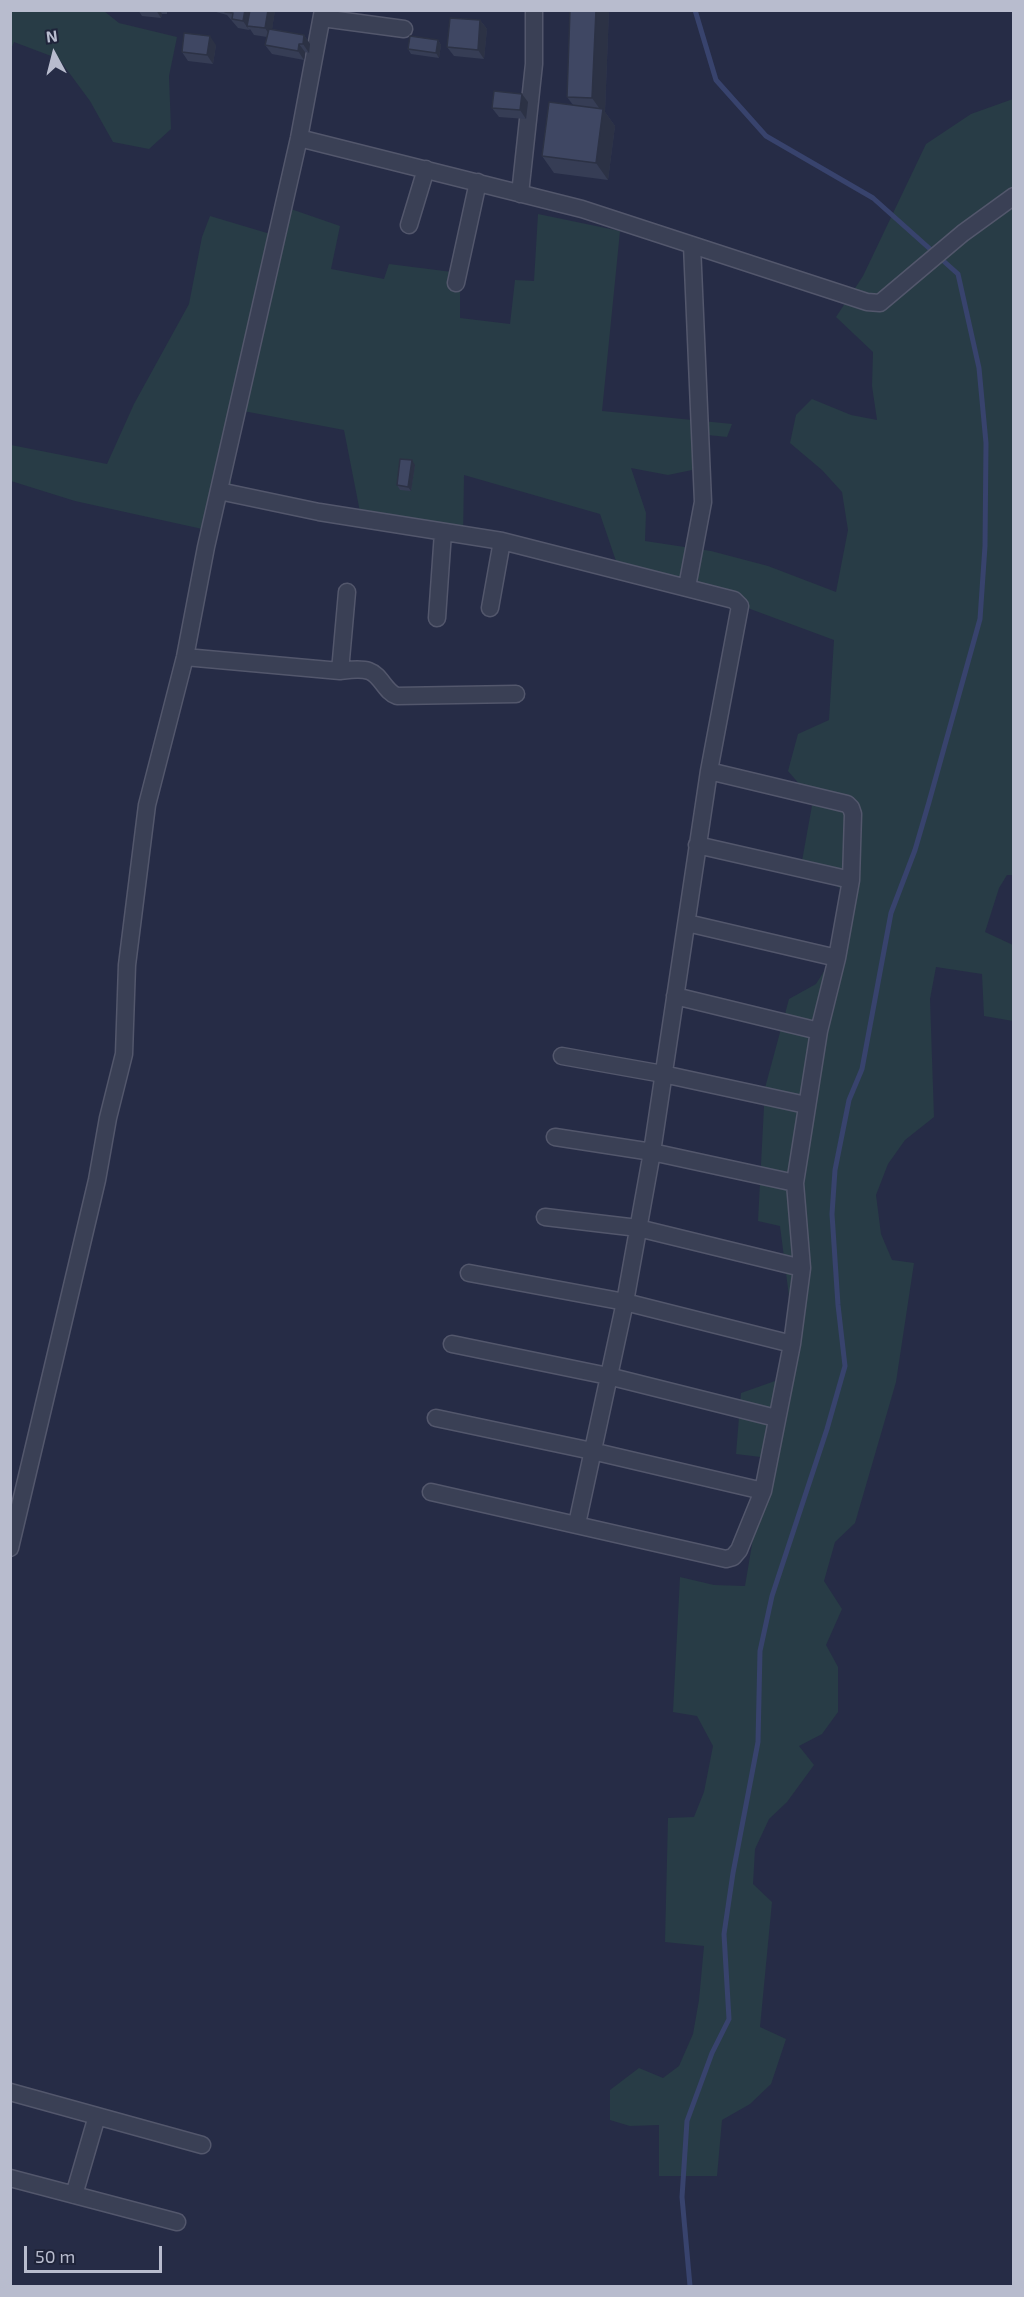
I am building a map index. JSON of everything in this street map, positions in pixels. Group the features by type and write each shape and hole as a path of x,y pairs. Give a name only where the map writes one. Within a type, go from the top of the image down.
{"street":[{"path":"520,194 534,64 534,10"},
{"path":"10,1548 97,1180 124,1054 128,965 147,805 185,657 230,437 299,138 322,14 404,29"},
{"path":"299,138 582,209 867,302 880,303 963,232 1014,196"},
{"path":"409,225 426,169"},
{"path":"456,284 478,182"},
{"path":"687,587 703,502 692,245"},
{"path":"219,491 319,512 502,541 734,600 741,609 709,771 652,1152 625,1302 577,1524"},
{"path":"436,618 443,532"},
{"path":"490,608 502,541"},
{"path":"340,671 347,592"},
{"path":"185,657 340,671 368,670 397,696 516,694"},
{"path":"431,1491 730,1558 739,1550 763,1491 792,1344 802,1268 795,1184 819,1031 837,958 851,880 853,814 850,805 709,771"},
{"path":"697,845 851,880"},
{"path":"687,923 837,958"},
{"path":"675,996 819,1031"},
{"path":"562,1056 663,1074 806,1105"},
{"path":"555,1137 652,1152 795,1184"},
{"path":"545,1217 638,1228 802,1268"},
{"path":"469,1274 625,1302 792,1344"},
{"path":"452,1344 608,1376 776,1418"},
{"path":"436,1418 763,1491"},
{"path":"10,2092 202,2145"},
{"path":"74,2195 97,2116"},
{"path":"10,2178 177,2222"}],"shaded area":[{"path":"11,10 104,11 119,23 177,37 169,76 171,129 149,149 113,142 90,101 59,59 14,42 11,49"},
{"path":"1013,99 1014,875 1007,875 999,888 985,932 1013,945 1013,1021 984,1016 982,974 936,967 930,999 934,1117 905,1140 888,1164 876,1195 881,1234 892,1260 914,1263 896,1382 855,1523 835,1542 824,1581 842,1609 826,1645 838,1667 838,1712 822,1734 799,1746 814,1765 787,1802 769,1819 755,1849 753,1884 772,1902 760,2027 786,2039 771,2084 750,2104 722,2120 717,2176 659,2176 659,2125 630,2126 610,2120 610,2090 639,2068 663,2078 679,2066 693,2034 699,2000 704,1946 665,1942 668,1818 694,1817 704,1792 713,1746 697,1716 673,1712 680,1577 714,1585 745,1586 769,1458 736,1454 741,1393 792,1375 791,1312 780,1226 758,1221 765,1088 789,999 816,984 840,946 842,890 802,861 813,800 788,771 798,734 829,720 834,640 645,570 617,564 600,514 464,475 463,540 361,517 344,430 238,410 231,440 231,486 216,532 75,501 11,481 11,445 107,464 134,404 189,304 202,237 210,216 277,236 285,207 340,226 331,269 384,279 389,264 460,273 460,318 510,324 515,280 534,281 538,214 620,231 602,411 732,424 727,437 698,434 697,469 668,475 631,468 646,513 645,541 711,551 768,566 836,592 848,530 842,492 822,470 790,443 796,415 812,399 851,415 877,420 872,386 873,352 836,317 863,276 926,144 971,114"}],"building":[{"path":"226,10 245,10 243,21 232,19 233,13 225,12"},
{"path":"250,10 268,10 265,28 247,26"},
{"path":"570,10 596,10 592,98 567,97"},
{"path":"450,18 480,20 478,50 447,47"},
{"path":"269,29 304,35 303,44 299,44 298,51 265,45"},
{"path":"184,33 210,36 207,55 182,52"},
{"path":"410,36 438,40 436,53 408,49"},
{"path":"494,91 522,94 520,110 492,108"},
{"path":"549,102 603,109 596,163 542,156"},
{"path":"400,459 412,460 408,487 397,485"}],"waterway":[{"path":"690,2286 682,2197 687,2121 712,2053 729,2019 724,1934 758,1742 760,1651 772,1596 827,1429 845,1366 832,1214 835,1170 849,1100 862,1069 891,913 915,850 980,619 985,546 986,443 979,368 958,274 873,198 766,136 716,80 695,10"}]}
